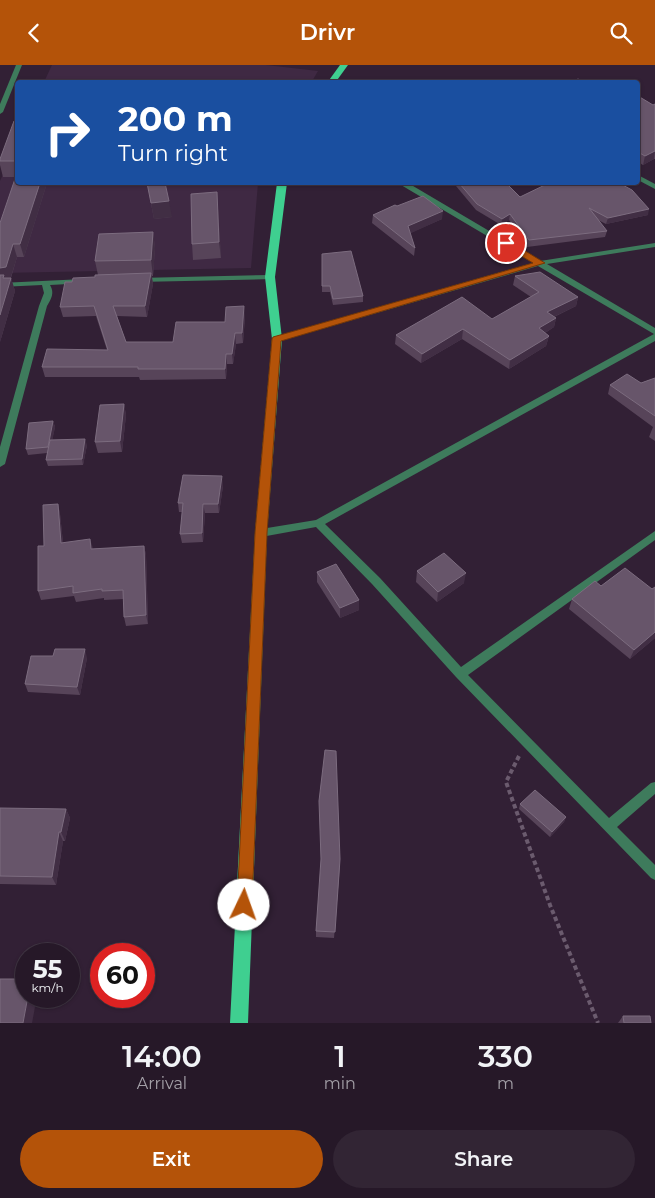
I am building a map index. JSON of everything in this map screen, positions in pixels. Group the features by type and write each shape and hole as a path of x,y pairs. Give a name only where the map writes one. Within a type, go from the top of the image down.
{"main road":[{"path":"333,80 344,65"},
{"path":"239,1023 261,533 277,339 270,277 282,185"}],"street":[{"path":"0,112 19,65"},
{"path":"640,178 655,187"},
{"path":"407,185 655,332"},
{"path":"277,339 540,263 655,245"},
{"path":"132,280 270,277"},
{"path":"0,285 92,281"},
{"path":"0,464 43,306 49,291 48,287 42,282"},
{"path":"261,533 318,523 655,337"},
{"path":"318,523 376,581 460,674 655,874"},
{"path":"460,674 655,535"},
{"path":"609,827 655,787"}],"path":[{"path":"526,742 506,781 550,905 598,1023"}],"shaded area":[{"path":"52,65 266,65 318,71 313,80 45,80"},
{"path":"15,147 15,185 258,185 251,268 0,273 0,181"}],"building":[{"path":"640,97 653,105 655,104 655,151 645,156 640,153"},
{"path":"15,121 15,161 0,161"},
{"path":"15,179 15,185 39,185 20,244 13,244 6,267 0,268 0,223"},
{"path":"147,185 165,185 169,201 151,203"},
{"path":"461,185 508,185 520,197 545,185 623,185 632,190 649,209 608,218 589,208 607,231 529,240 510,214 502,219 477,204"},
{"path":"217,192 219,242 192,244 191,194"},
{"path":"423,196 443,211 408,226 415,248 373,215 395,205 397,206"},
{"path":"153,232 151,260 95,261 99,234"},
{"path":"351,251 363,296 333,299 330,286 322,286 322,254"},
{"path":"540,272 578,297 547,312 556,318 539,328 549,336 510,360 463,329 422,354 396,335 462,297 492,319 539,292 515,276"},
{"path":"151,273 145,306 113,306 126,342 173,342 176,322 225,322 226,307 244,306 242,333 235,333 232,354 226,354 225,369 42,367 47,349 108,350 94,306 60,307 65,282 72,282 73,278 95,277 95,275"},
{"path":"0,275 4,275 3,278 11,278 0,315"},
{"path":"627,374 641,383 655,378 655,416 610,385"},
{"path":"124,404 120,441 95,442 100,405"},
{"path":"53,421 48,447 26,449 29,423"},
{"path":"85,439 82,459 46,460 50,440"},
{"path":"183,475 222,476 218,504 203,504 202,533 180,534 183,503 178,503"},
{"path":"58,504 61,543 90,539 91,549 144,546 146,615 124,617 123,590 102,591 102,589 73,593 73,586 38,591 38,546 44,546 43,505"},
{"path":"444,553 466,573 438,592 417,571"},
{"path":"336,564 359,600 340,608 317,572"},
{"path":"625,568 652,589 655,587 655,632 634,650 572,599 595,581 601,586"},
{"path":"55,649 85,649 77,687 25,684 31,656 53,656"},
{"path":"325,750 336,751 340,859 335,932 316,931 321,859 319,801"},
{"path":"535,790 566,817 552,832 520,804"},
{"path":"0,808 66,809 61,832 59,832 52,877 0,876"},
{"path":"0,979 15,979 15,1008 26,1008 23,1023 0,1023"},
{"path":"623,1016 650,1016 651,1023 624,1023"}],"route":[{"path":"244,905 261,533 277,339 540,263 506,243"}]}
